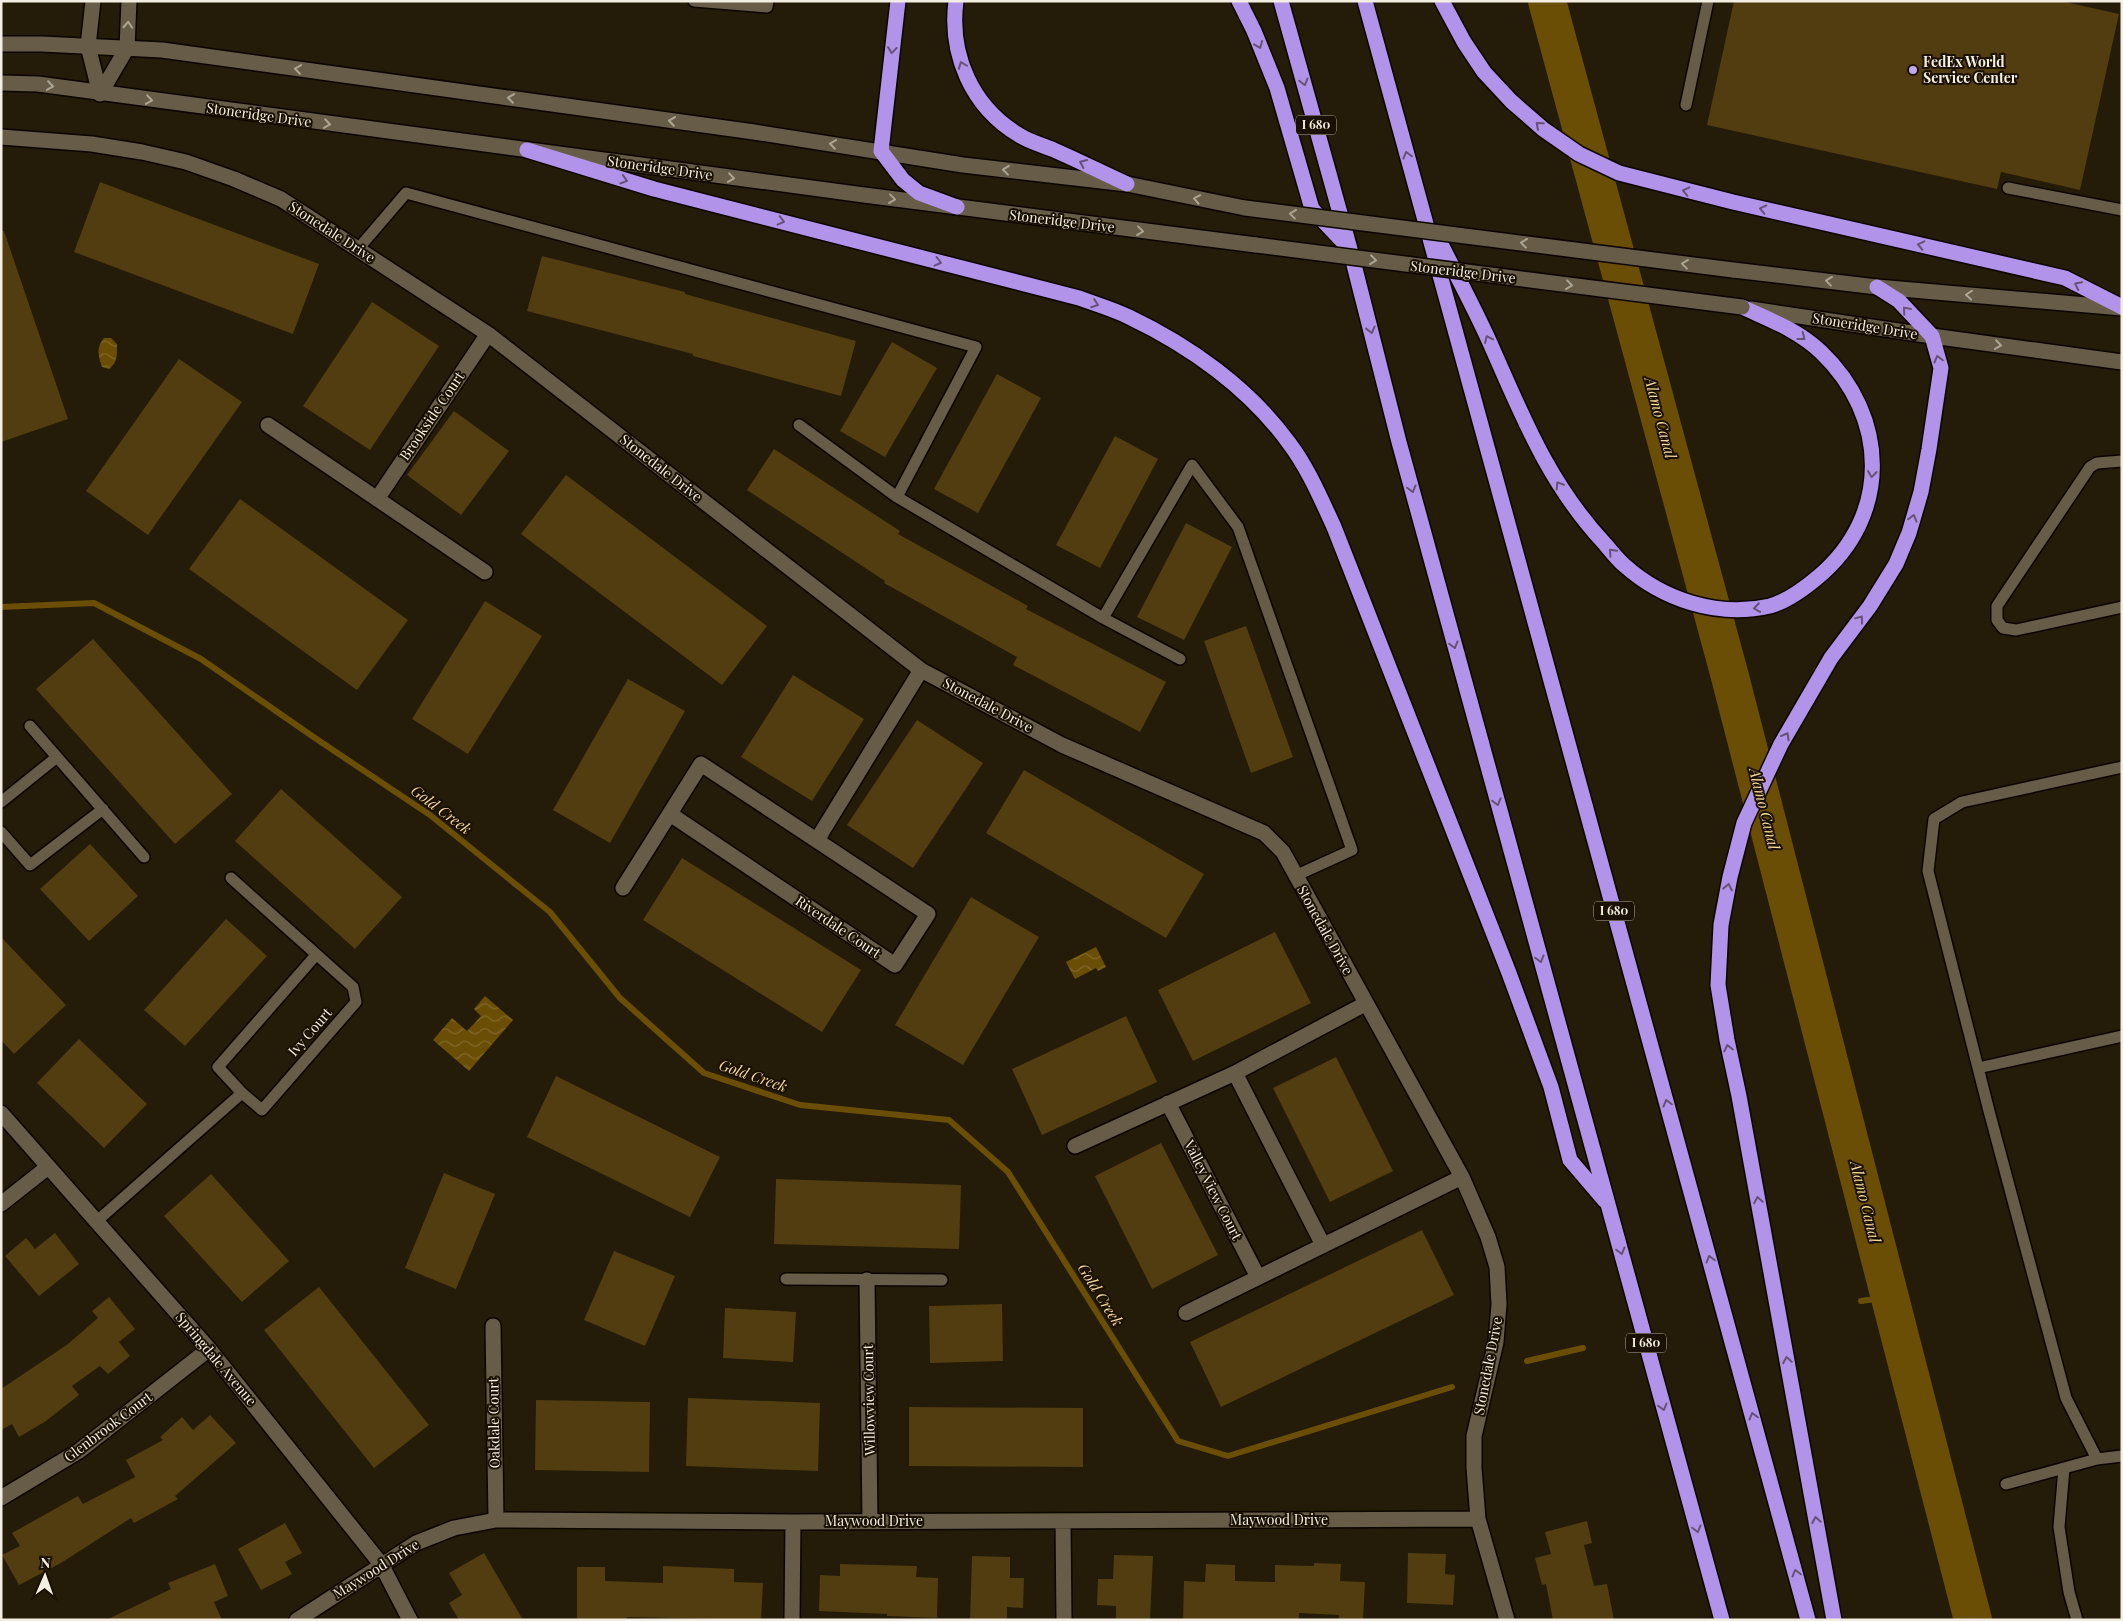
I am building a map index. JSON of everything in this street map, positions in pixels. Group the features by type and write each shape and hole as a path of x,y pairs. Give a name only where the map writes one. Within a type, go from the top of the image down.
{"highway":[{"path":"898,1 881,151 903,180 919,193 957,207"},
{"path":"956,1 953,23 957,52 970,85 991,113 1019,135 1127,184"},
{"path":"1239,1 1277,88 1312,209 1350,249"},
{"name":"I 680","path":"1281,1 1350,249 1399,442 1722,1620"},
{"name":"I 680","path":"1365,1 1808,1620"},
{"path":"1443,4 1464,42 1484,72 1511,100 1543,129 1579,154 1620,173 1733,202 2065,278 2122,307"},
{"path":"527,150 654,189 1079,298 1128,316 1175,342 1219,371 1257,405 1290,443 1313,483 1334,527 1509,974 1551,1087 1570,1160 1608,1204"},
{"path":"1420,202 1489,341 1535,445 1559,486 1587,525 1624,566 1664,593 1702,607 1739,610 1772,606 1802,590 1830,567 1854,538 1868,502 1873,468 1871,435 1860,404 1843,376 1820,351 1792,329 1742,307"},
{"path":"1834,1620 1739,1096 1726,1040 1718,985 1721,925 1730,878 1744,823 1781,744 1831,658 1870,606 1896,564 1909,533 1921,492 1941,368 1932,336 1899,301 1878,287"}],"street":[{"path":"93,1 88,46 100,94"},
{"path":"100,94 127,48 130,1"},
{"path":"1,44 127,48 191,54 881,151 963,165 1127,184 1245,208 1878,287 2122,307"},
{"name":"Stoneridge Drive","path":"1,83 38,84 100,94 957,207 1742,307 2122,362"},
{"name":"Stonedale Drive","path":"1,137 92,144 142,152 186,162 234,178 281,199 488,334 921,670 1062,745 1264,833 1283,852 1365,1004 1462,1177 1488,1237 1497,1268 1500,1304 1496,1342 1474,1436 1474,1468 1478,1519 1507,1620"},
{"name":"Brookside Court","path":"377,499 488,334"},
{"path":"268,425 485,572"},
{"path":"817,840 921,670"},
{"name":"Riverdale Court","path":"623,888 701,764 928,914 895,965 670,814"},
{"path":"1075,1146 1235,1072 1365,1004"},
{"path":"1235,1072 1323,1245"},
{"name":"Valley View Court","path":"1168,1103 1258,1277"},
{"name":"Springdale Avenue","path":"1,1113 209,1349 381,1564 410,1620"},
{"path":"1,1204 48,1167"},
{"path":"1186,1313 1462,1177"},
{"name":"Willowview Court","path":"867,1280 870,1521"},
{"name":"Oakdale Court","path":"493,1326 496,1520"},
{"name":"Glenbrook Court","path":"1,1498 79,1451 209,1349"},
{"name":"Maywood Drive","path":"297,1620 416,1543 454,1528 496,1520 792,1522 1478,1519"},
{"path":"1063,1521 1064,1620"},
{"path":"792,1522 792,1620"}],"lane":[{"path":"694,1 767,7 768,1"},
{"path":"1686,104 1708,1"},
{"path":"2008,188 2122,210"},
{"path":"358,249 406,193 976,347 897,497"},
{"path":"799,425 897,497 1103,618 1180,659"},
{"path":"2122,461 2097,462 2090,467 1997,606 1996,620 2004,628 2016,630 2122,607"},
{"path":"1103,618 1192,465 1238,527 1352,850 1296,876"},
{"path":"30,726 144,857"},
{"path":"1,802 57,757"},
{"path":"2097,1459 2066,1398 1978,1068 1928,871 1934,819 1962,802 2122,767"},
{"path":"4,839 30,865 102,810"},
{"name":"Ivy Court","path":"231,878 353,987 356,1002 262,1110 242,1093 218,1067 316,954"},
{"path":"1978,1068 2122,1036"},
{"path":"97,1221 242,1093"},
{"path":"786,1279 942,1280"},
{"path":"2006,1484 2097,1459 2122,1456"},
{"path":"2064,1468 2059,1527 2069,1592 2076,1620"}],"water":[{"path":"104,338 111,338 117,344 115,361 109,369 102,367 99,355 99,348"},
{"path":"1096,947 1106,967 1098,971 1096,968 1075,979 1066,962"},
{"path":"485,996 513,1020 469,1071 433,1040 452,1018 467,1031 481,1016 474,1009"}],"building":[{"name":"FedEx World Service Center","path":"1734,1 2061,1 2119,14 2080,190 2001,172 1997,189 1707,125"},
{"path":"100,182 319,264 293,334 74,252"},
{"path":"1,231 4,231 68,419 1,442"},
{"path":"542,256 685,292 685,294 856,341 841,396 693,356 693,354 527,311"},
{"path":"372,302 439,346 370,450 303,406"},
{"path":"892,342 937,368 885,457 840,431"},
{"path":"179,359 242,402 148,535 86,491"},
{"path":"997,374 1041,398 978,513 934,489"},
{"path":"454,411 509,451 461,515 407,475"},
{"path":"1115,436 1158,459 1100,568 1056,545"},
{"path":"774,449 900,531 898,534 1028,606 1026,609 1166,682 1140,732 1013,665 1017,657 884,583 885,581 747,490"},
{"path":"566,475 767,626 722,685 521,534"},
{"path":"240,499 408,620 357,690 189,569"},
{"path":"1186,523 1232,547 1184,640 1137,617"},
{"path":"485,601 542,636 468,754 412,719"},
{"path":"1246,626 1293,757 1251,773 1204,641"},
{"path":"93,639 232,794 175,844 36,689"},
{"path":"793,675 864,719 812,801 741,757"},
{"path":"628,679 685,711 610,843 553,810"},
{"path":"917,720 983,763 913,868 847,825"},
{"path":"1024,770 1204,874 1166,938 986,833"},
{"path":"281,789 402,897 355,949 235,841"},
{"path":"90,844 138,896 89,941 40,889"},
{"path":"682,858 861,970 822,1032 643,920"},
{"path":"971,897 1039,937 963,1065 895,1025"},
{"path":"226,919 267,956 185,1046 144,1010"},
{"path":"1275,932 1311,1003 1193,1061 1158,990"},
{"path":"1,937 66,1005 14,1054 1,1040"},
{"path":"1126,1016 1157,1082 1042,1135 1012,1069"},
{"path":"79,1039 147,1104 104,1148 37,1083"},
{"path":"1336,1057 1393,1171 1330,1202 1273,1088"},
{"path":"556,1076 720,1157 690,1217 527,1137"},
{"path":"1161,1143 1218,1255 1152,1289 1095,1176"},
{"path":"444,1173 495,1194 456,1289 405,1268"},
{"path":"211,1174 289,1261 242,1302 164,1216"},
{"path":"776,1179 961,1185 959,1249 774,1244"},
{"path":"1422,1230 1454,1295 1221,1407 1190,1342"},
{"path":"55,1233 79,1264 39,1296 5,1256 26,1238 35,1249"},
{"path":"614,1251 675,1276 645,1346 584,1320"},
{"path":"319,1287 429,1425 374,1468 264,1330"},
{"path":"109,1297 135,1329 119,1342 130,1356 108,1374 100,1366 72,1386 79,1395 46,1421 19,1437 12,1424 1,1430 1,1389 68,1344 98,1318 92,1311"},
{"path":"1002,1304 1003,1361 930,1363 929,1306"},
{"path":"725,1308 796,1312 793,1362 723,1358"},
{"path":"688,1398 820,1403 818,1471 686,1466"},
{"path":"536,1400 650,1402 649,1472 535,1470"},
{"path":"909,1407 1083,1408 1083,1467 909,1466"},
{"path":"210,1415 236,1443 175,1496 178,1499 134,1523 131,1518 61,1563 19,1585 2,1555 20,1546 12,1533 78,1496 83,1504 135,1477 126,1460 163,1440 160,1437 182,1417 193,1430"},
{"path":"1587,1521 1592,1543 1584,1545 1594,1586 1607,1584 1614,1620 1553,1620 1546,1584 1542,1585 1535,1558 1551,1554 1545,1532"},
{"path":"285,1523 302,1553 285,1562 292,1574 261,1590 238,1549"},
{"path":"484,1553 523,1620 459,1620 449,1603 462,1595 449,1573"},
{"path":"1408,1553 1446,1554 1445,1574 1455,1575 1453,1605 1407,1603"},
{"path":"1114,1555 1153,1556 1150,1620 1116,1620 1116,1606 1097,1605 1098,1579 1113,1579"},
{"path":"972,1556 1010,1557 1010,1578 1024,1578 1023,1608 1007,1607 1007,1620 970,1620"},
{"path":"1314,1563 1341,1564 1340,1581 1365,1582 1363,1620 1339,1620 1339,1615 1299,1613 1299,1620 1183,1620 1184,1581 1205,1582 1206,1564 1235,1565 1235,1581 1275,1582 1275,1565 1314,1566"},
{"path":"215,1564 228,1596 214,1602 222,1620 106,1620 171,1589 168,1583"},
{"path":"840,1564 917,1566 916,1577 938,1578 937,1618 819,1611 820,1575 840,1576"},
{"path":"663,1566 734,1569 734,1582 763,1583 761,1620 627,1617 627,1620 577,1620 577,1567 605,1567 605,1581 663,1583"}],"waterway":[{"name":"Alamo Canal","path":"1547,1 1729,673 1973,1620"},
{"name":"Gold Creek","path":"1,607 94,603 201,659 430,815 550,912 620,998 704,1073 800,1105 949,1120 1008,1172 1178,1441 1228,1456 1452,1387"},
{"name":"Gold Creek","path":"1861,1301 1890,1297"},
{"name":"Gold Creek","path":"1527,1361 1583,1348"}],"place":[{"name":"FedEx World Service Center","path":"1913,70"}]}
